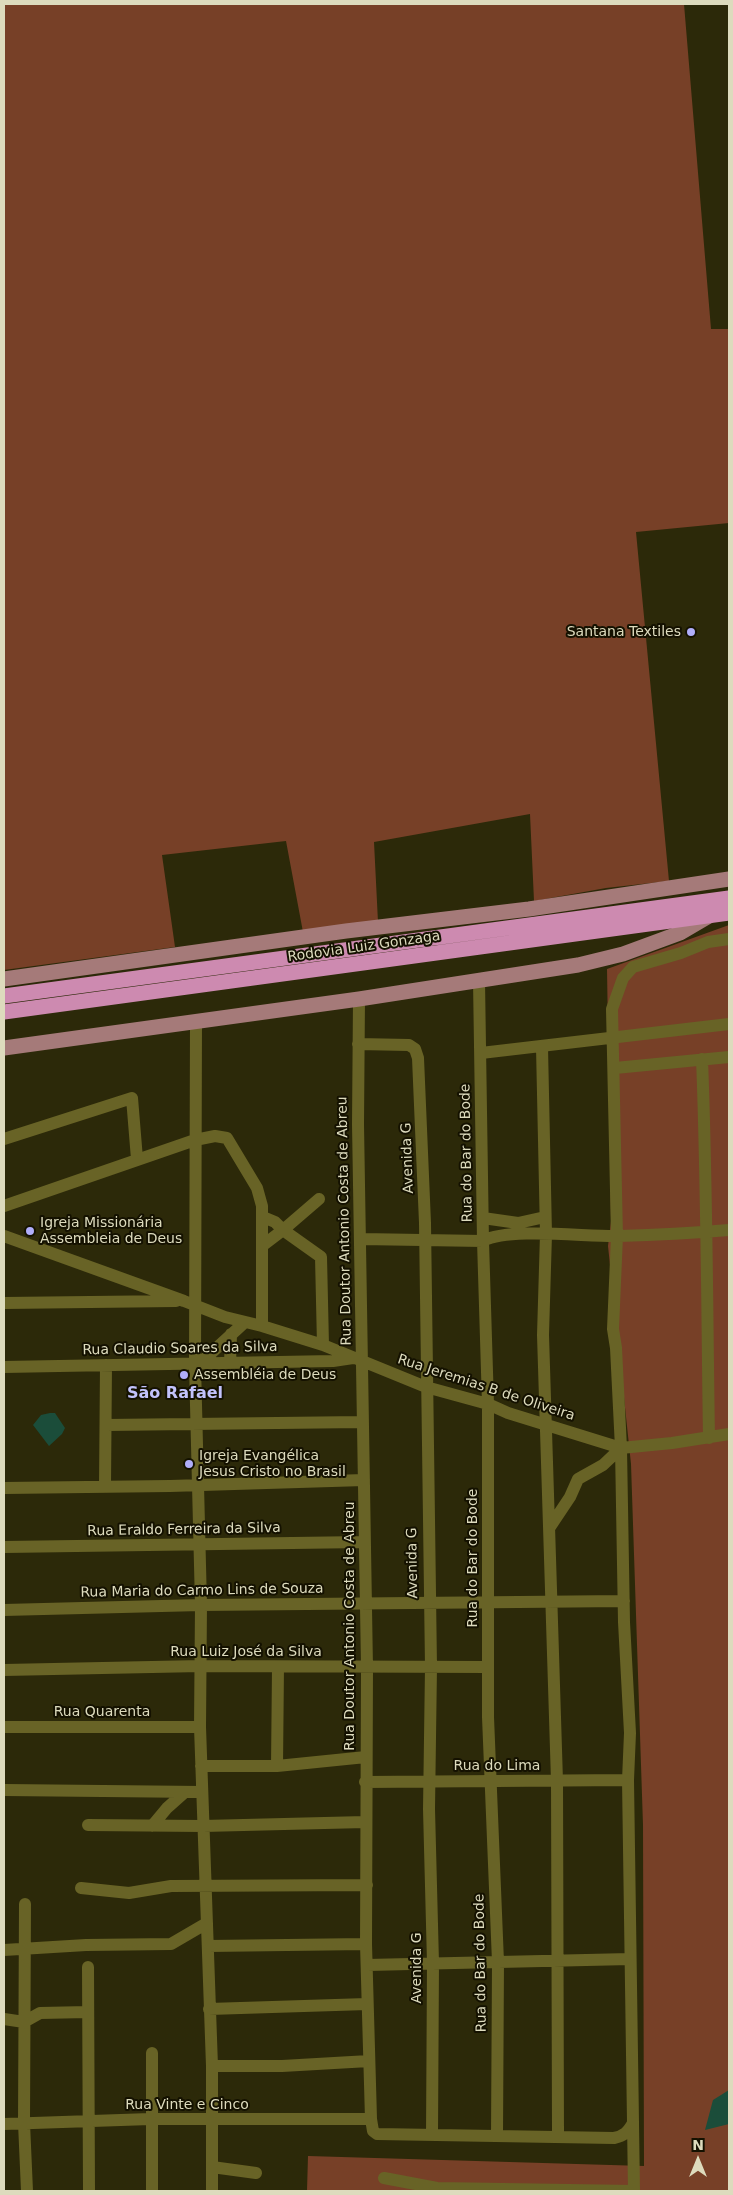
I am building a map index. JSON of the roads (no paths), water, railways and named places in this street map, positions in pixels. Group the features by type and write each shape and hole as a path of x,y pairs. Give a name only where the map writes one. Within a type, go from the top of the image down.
{"highway":[{"name":"Rodovia Luiz Gonzaga","path":"4,996 729,898"},
{"name":"Rodovia Luiz Gonzaga","path":"4,1012 729,913"}],"main road":[{"path":"4,978 346,931 529,909 729,880"},
{"path":"4,1048 359,999 578,965 614,956 680,933 710,915"}],"street":[{"path":"384,2178 437,2188 634,2191 628,1780 630,1733 616,1348 613,1329 617,1236 615,1068 612,1009 627,972 639,964 681,953 708,942 729,939"},
{"name":"Rua do Bar do Bode","path":"479,981 483,1241 488,1404 488,1666 498,1962 497,2135"},
{"name":"Rua Doutor Antonio Costa de Abreu","path":"359,999 359,1359 364,1480 366,1603 366,1944 371,2119 374,2133 432,2135"},
{"path":"196,1021 195,1140 189,1303 196,1365 201,1605 200,1726 212,2066 212,2179 220,2191"},
{"path":"481,1053 729,1024"},
{"name":"Avenida G","path":"358,1044 409,1045 417,1052 422,1121 428,1603 431,1667 432,2135"},
{"path":"542,1047 546,1234 543,1336 557,1781 558,2137"},
{"path":"615,1068 729,1056"},
{"path":"702,1059 706,1149 705,1232 709,1438"},
{"path":"4,1139 132,1098 137,1159"},
{"path":"4,1206 195,1140 215,1136 227,1138 257,1188 262,1206 262,1326"},
{"path":"262,1246 319,1199"},
{"path":"262,1217 275,1222 283,1230 321,1256 323,1345"},
{"path":"483,1218 518,1223 545,1217"},
{"path":"360,1239 483,1241 501,1236 546,1234 617,1236 729,1230"},
{"name":"Rua Jeremias B de Oliveira","path":"4,1236 189,1303 225,1318 262,1326 323,1345 426,1387 488,1404 620,1448"},
{"path":"4,1303 189,1303"},
{"path":"196,1365 245,1322"},
{"path":"230,1364 231,1334"},
{"name":"Rua Claudio Soares da Silva","path":"4,1367 196,1365 359,1359"},
{"path":"105,1486 106,1365"},
{"path":"106,1424 362,1422"},
{"path":"550,1527 570,1497 578,1478 602,1465 620,1448 729,1434"},
{"path":"4,1488 364,1480"},
{"name":"Rua Eraldo Ferreira da Silva","path":"4,1547 364,1542"},
{"name":"Rua Maria do Carmo Lins de Souza","path":"4,1610 201,1605 624,1601"},
{"name":"Rua Luiz José da Silva","path":"4,1670 201,1666 367,1668 488,1666"},
{"path":"277,1766 278,1666"},
{"name":"Rua Quarenta","path":"4,1727 200,1726"},
{"path":"201,1766 277,1766 366,1757"},
{"name":"Rua do Lima","path":"365,1782 628,1780"},
{"path":"4,1790 202,1792"},
{"path":"152,1826 167,1808 185,1792"},
{"path":"88,1825 203,1826 365,1822"},
{"path":"81,1888 129,1893 171,1886 367,1885"},
{"path":"25,1904 24,2123 27,2191"},
{"path":"4,1950 86,1945 171,1944 207,1923"},
{"path":"208,1946 366,1944"},
{"path":"367,1965 630,1959"},
{"path":"88,1968 90,2191"},
{"path":"209,2009 367,2004"},
{"path":"4,2019 24,2022 40,2013 88,2012"},
{"path":"152,2053 150,2120 152,2191"},
{"path":"212,2066 282,2066 369,2061"},
{"name":"Rua Vinte e Cinco","path":"4,2124 150,2120 371,2119"},
{"path":"432,2135 622,2136 629,2131 633,2123"},
{"path":"212,2179 256,2173"}],"place":[{"name":"Santana Textiles","path":"691,632"},
{"name":"Igreja Missionária Assembleia de Deus","path":"30,1231"},
{"name":"Assembléia de Deus","path":"184,1375"},
{"name":"Igreja Evangélica Jesus Cristo no Brasil","path":"189,1464"}],"district":[{"name":"São Rafael","path":"175,1394"}]}
